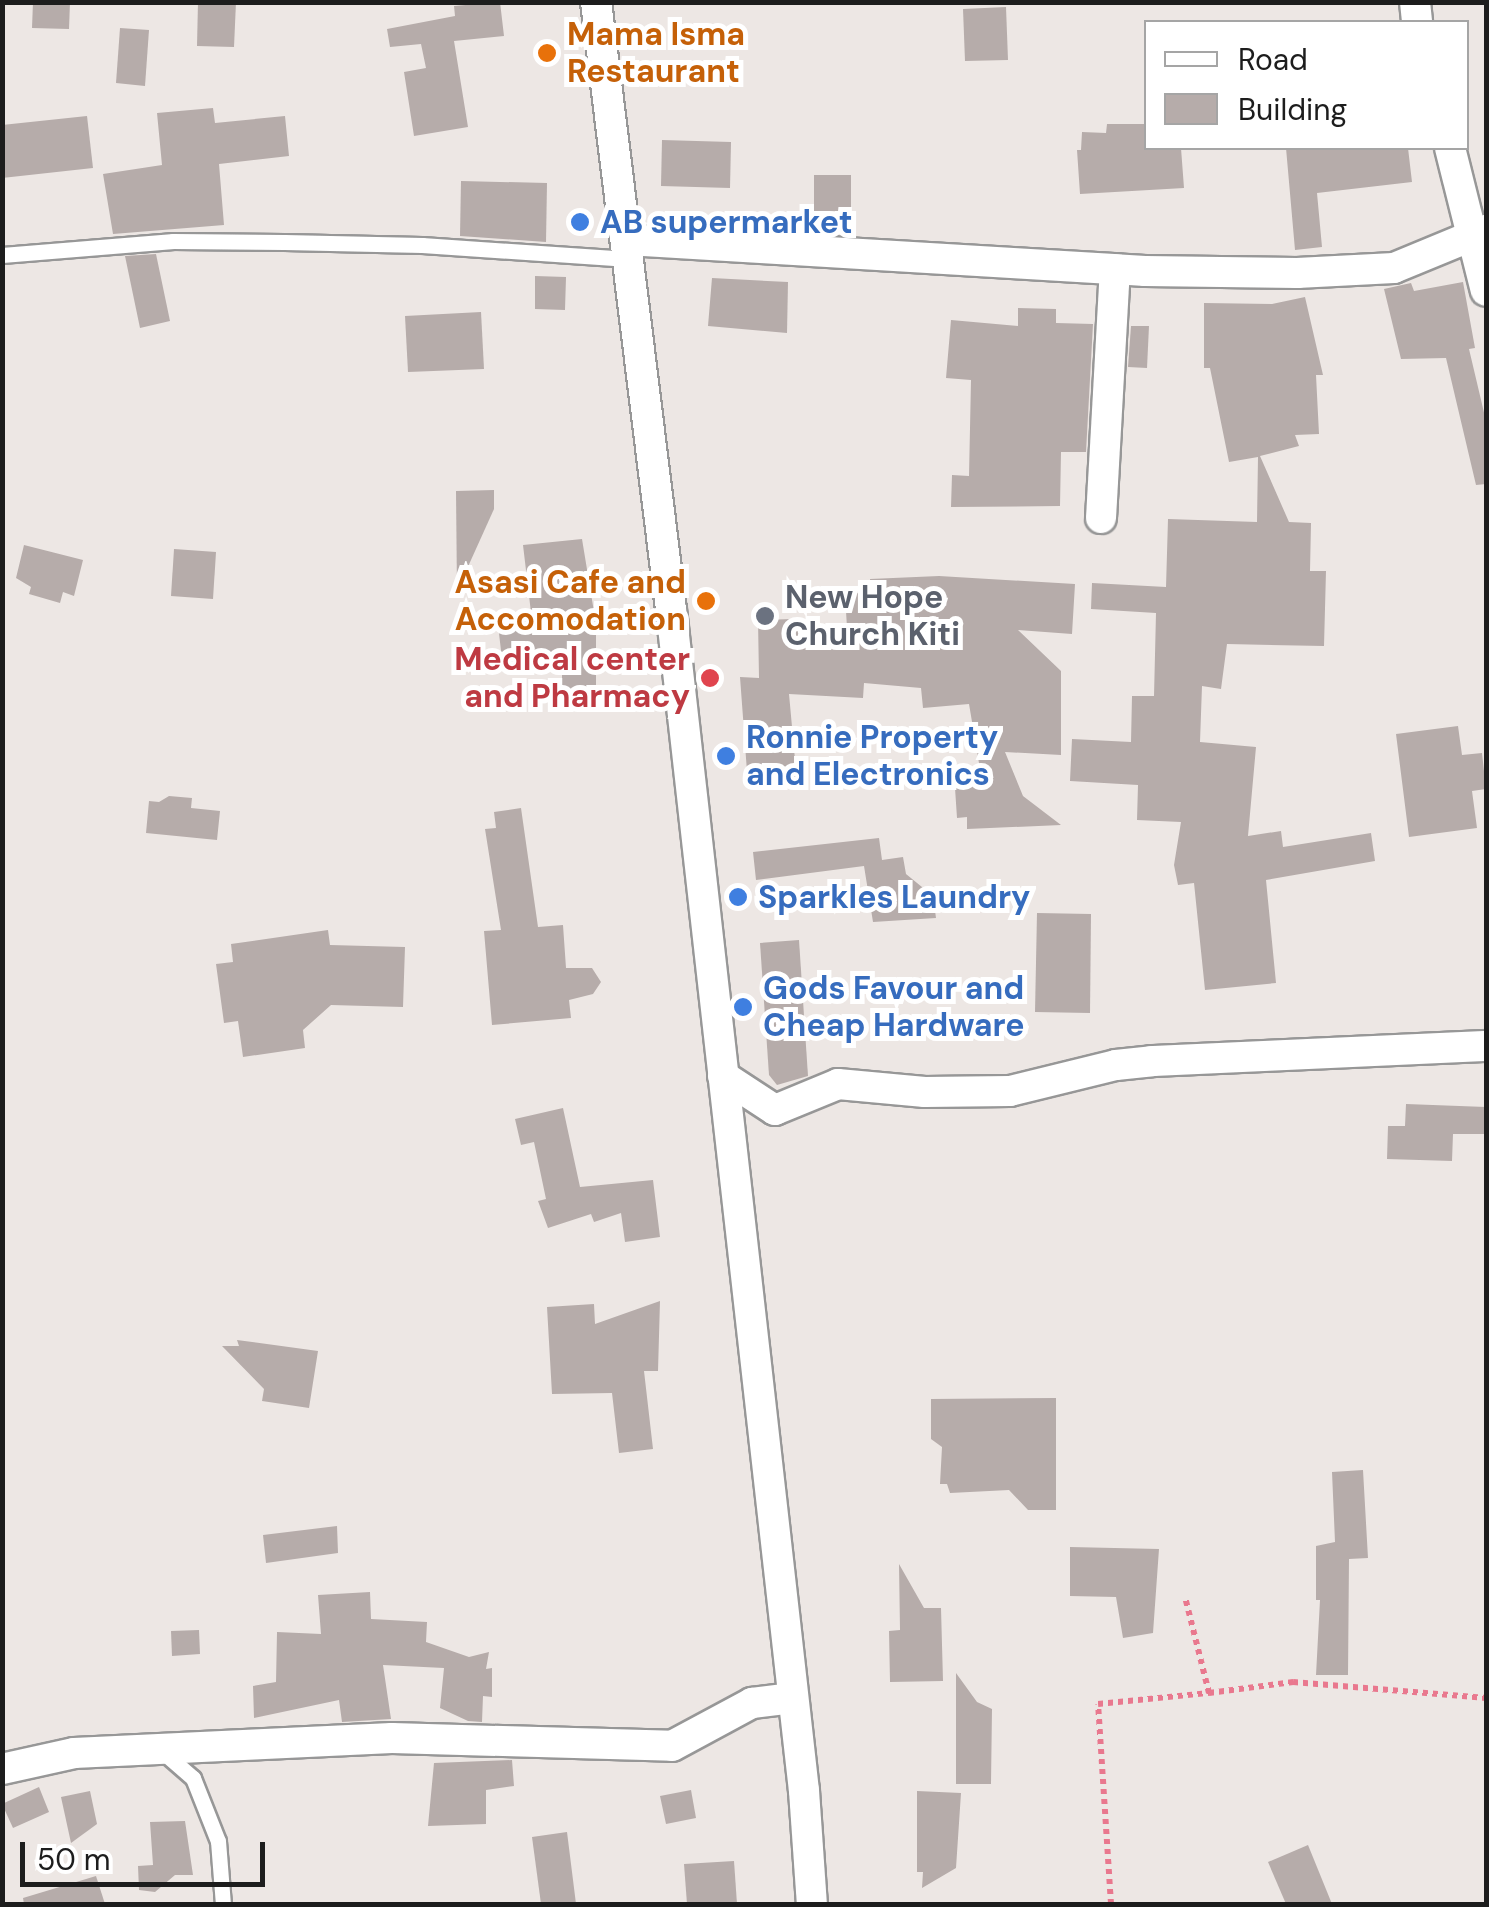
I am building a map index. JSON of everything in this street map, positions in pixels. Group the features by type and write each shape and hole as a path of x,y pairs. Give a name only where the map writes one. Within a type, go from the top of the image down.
{"street":[{"path":"596,2 723,1076 793,1698 812,1904"},
{"path":"1451,150 1480,234 1486,291"},
{"path":"628,250 1297,274 1394,268 1480,234"},
{"path":"1101,518 1116,269"},
{"path":"723,1076 775,1110 838,1084 925,1092 1010,1091 1116,1065 1152,1061 1486,1046"},
{"path":"2,1769 74,1753 392,1738 672,1746 752,1703 793,1698"}],"lane":[{"path":"2,254 173,242 628,250"},
{"path":"159,1749 194,1778 218,1840 222,1904"}],"path":[{"path":"1186,1597 1209,1693"},
{"path":"1111,1904 1098,1704 1293,1682 1486,1698"}],"building":[{"path":"33,2 70,2 69,29 32,28"},
{"path":"198,2 236,2 234,47 197,46"},
{"path":"500,2 504,36 454,41 468,127 414,136 404,72 426,68 421,44 390,47 387,29 455,16 454,6"},
{"path":"1006,7 1008,60 965,61 963,9"},
{"path":"120,28 149,30 145,86 116,83"},
{"path":"213,108 215,123 285,116 289,156 219,164 224,225 113,234 103,174 162,165 157,113"},
{"path":"87,116 93,168 2,178 2,125"},
{"path":"1107,124 1144,124 1144,150 1181,150 1184,188 1080,194 1077,150 1081,150 1082,132 1106,133"},
{"path":"662,140 731,142 730,188 661,186"},
{"path":"1286,150 1408,150 1412,182 1317,193 1322,247 1295,250"},
{"path":"814,175 851,175 851,211 814,211"},
{"path":"461,181 547,183 546,242 460,236"},
{"path":"156,254 170,321 140,328 125,256"},
{"path":"535,276 566,277 565,310 535,309"},
{"path":"712,278 788,282 787,333 708,326"},
{"path":"1463,282 1475,348 1469,349 1486,421 1486,484 1476,485 1446,358 1401,359 1384,289 1411,283 1414,291"},
{"path":"1305,297 1323,375 1316,375 1319,434 1295,435 1299,446 1260,456 1289,522 1311,523 1310,571 1326,571 1324,646 1227,644 1221,689 1202,686 1200,742 1256,747 1248,836 1281,831 1283,847 1371,833 1375,861 1266,880 1276,983 1205,990 1194,883 1178,885 1174,865 1181,822 1137,820 1138,785 1070,781 1072,739 1131,742 1132,696 1154,696 1156,613 1091,609 1092,583 1166,587 1168,519 1257,522 1258,457 1229,462 1210,368 1204,368 1204,303 1272,304"},
{"path":"1018,308 1056,309 1056,323 1093,324 1086,452 1061,452 1060,506 951,507 952,475 969,476 971,380 946,378 951,320 1018,326"},
{"path":"481,312 484,369 408,372 405,316"},
{"path":"1131,326 1149,326 1147,368 1128,367"},
{"path":"494,490 494,509 457,591 456,491"},
{"path":"582,539 596,624 596,690 562,690 562,653 502,659 498,625 532,621 523,545"},
{"path":"24,545 83,560 74,596 63,592 60,603 29,594 31,587 16,578"},
{"path":"174,549 216,552 213,599 171,596"},
{"path":"939,576 1075,584 1072,634 1018,630 1061,671 1061,755 1005,752 1023,796 1061,825 967,829 967,817 957,818 955,788 967,788 967,776 981,775 969,704 923,708 921,688 864,683 863,698 789,694 797,781 748,785 740,677 759,678 758,620 793,619 793,628 847,628 845,594 871,592 870,579"},
{"path":"1458,726 1462,755 1482,753 1486,789 1472,791 1477,828 1409,837 1396,734"},
{"path":"169,796 192,798 191,808 220,811 217,840 146,833 149,801 159,802"},
{"path":"521,808 538,927 563,925 566,968 592,968 601,982 593,994 569,1000 571,1018 492,1025 484,931 501,930 485,829 496,828 494,812"},
{"path":"879,838 882,860 903,857 906,874 933,896 936,918 873,922 864,866 756,880 753,852"},
{"path":"1037,913 1091,914 1090,1013 1035,1012"},
{"path":"328,930 330,945 405,947 403,1007 331,1005 303,1030 305,1048 243,1057 238,1021 224,1023 216,964 233,962 231,944"},
{"path":"799,940 808,1076 777,1085 769,1075 760,943"},
{"path":"1406,1104 1486,1107 1486,1134 1453,1134 1452,1161 1387,1159 1388,1126 1405,1126"},
{"path":"563,1108 580,1187 653,1180 660,1237 625,1242 621,1213 594,1222 591,1214 548,1228 538,1201 546,1199 534,1142 521,1145 515,1119"},
{"path":"660,1301 658,1371 644,1371 653,1449 619,1453 612,1393 552,1394 547,1307 594,1304 595,1324"},
{"path":"237,1340 318,1351 309,1408 262,1401 264,1389 222,1346 239,1346"},
{"path":"1056,1398 1056,1510 1028,1510 1009,1490 950,1493 947,1484 940,1484 942,1447 931,1439 931,1399"},
{"path":"1363,1470 1368,1558 1349,1559 1348,1675 1316,1675 1320,1600 1316,1600 1316,1546 1335,1542 1332,1472"},
{"path":"337,1526 338,1553 266,1563 263,1535"},
{"path":"1070,1547 1159,1549 1153,1633 1123,1638 1116,1597 1070,1596"},
{"path":"899,1564 924,1608 941,1608 943,1681 890,1682 889,1631 900,1630"},
{"path":"370,1592 371,1619 427,1622 426,1642 469,1657 489,1652 486,1669 492,1668 492,1697 483,1696 482,1722 468,1721 440,1708 444,1668 383,1665 391,1719 342,1722 339,1700 254,1718 253,1686 276,1682 277,1632 321,1634 318,1595"},
{"path":"199,1630 200,1654 172,1656 171,1631"},
{"path":"956,1673 977,1702 992,1709 991,1784 956,1784"},
{"path":"512,1760 514,1786 486,1790 486,1824 428,1826 434,1763"},
{"path":"39,1787 49,1812 13,1828 2,1804"},
{"path":"691,1790 696,1818 666,1824 660,1796"},
{"path":"90,1791 97,1824 71,1843 61,1797"},
{"path":"917,1791 961,1793 956,1868 922,1888 923,1872 917,1872"},
{"path":"185,1821 193,1875 175,1875 155,1892 139,1890 138,1866 153,1865 150,1822"},
{"path":"567,1832 576,1904 541,1904 532,1837"},
{"path":"1308,1845 1332,1904 1286,1904 1268,1862"},
{"path":"734,1861 737,1904 687,1904 684,1864"},
{"path":"96,1876 105,1904 24,1904 23,1898"}],"place":[{"name":"Mama Isma Restaurant","path":"547,53"},
{"name":"AB supermarket","path":"580,222"},
{"name":"Asasi Cafe and Accomodation","path":"706,601"},
{"name":"New Hope Church Kiti","path":"765,616"},
{"name":"Medical center and Pharmacy","path":"710,678"},
{"name":"Ronnie Property and Electronics","path":"726,756"},
{"name":"Sparkles Laundry","path":"738,897"},
{"name":"Gods Favour and Cheap Hardware","path":"743,1007"}]}
